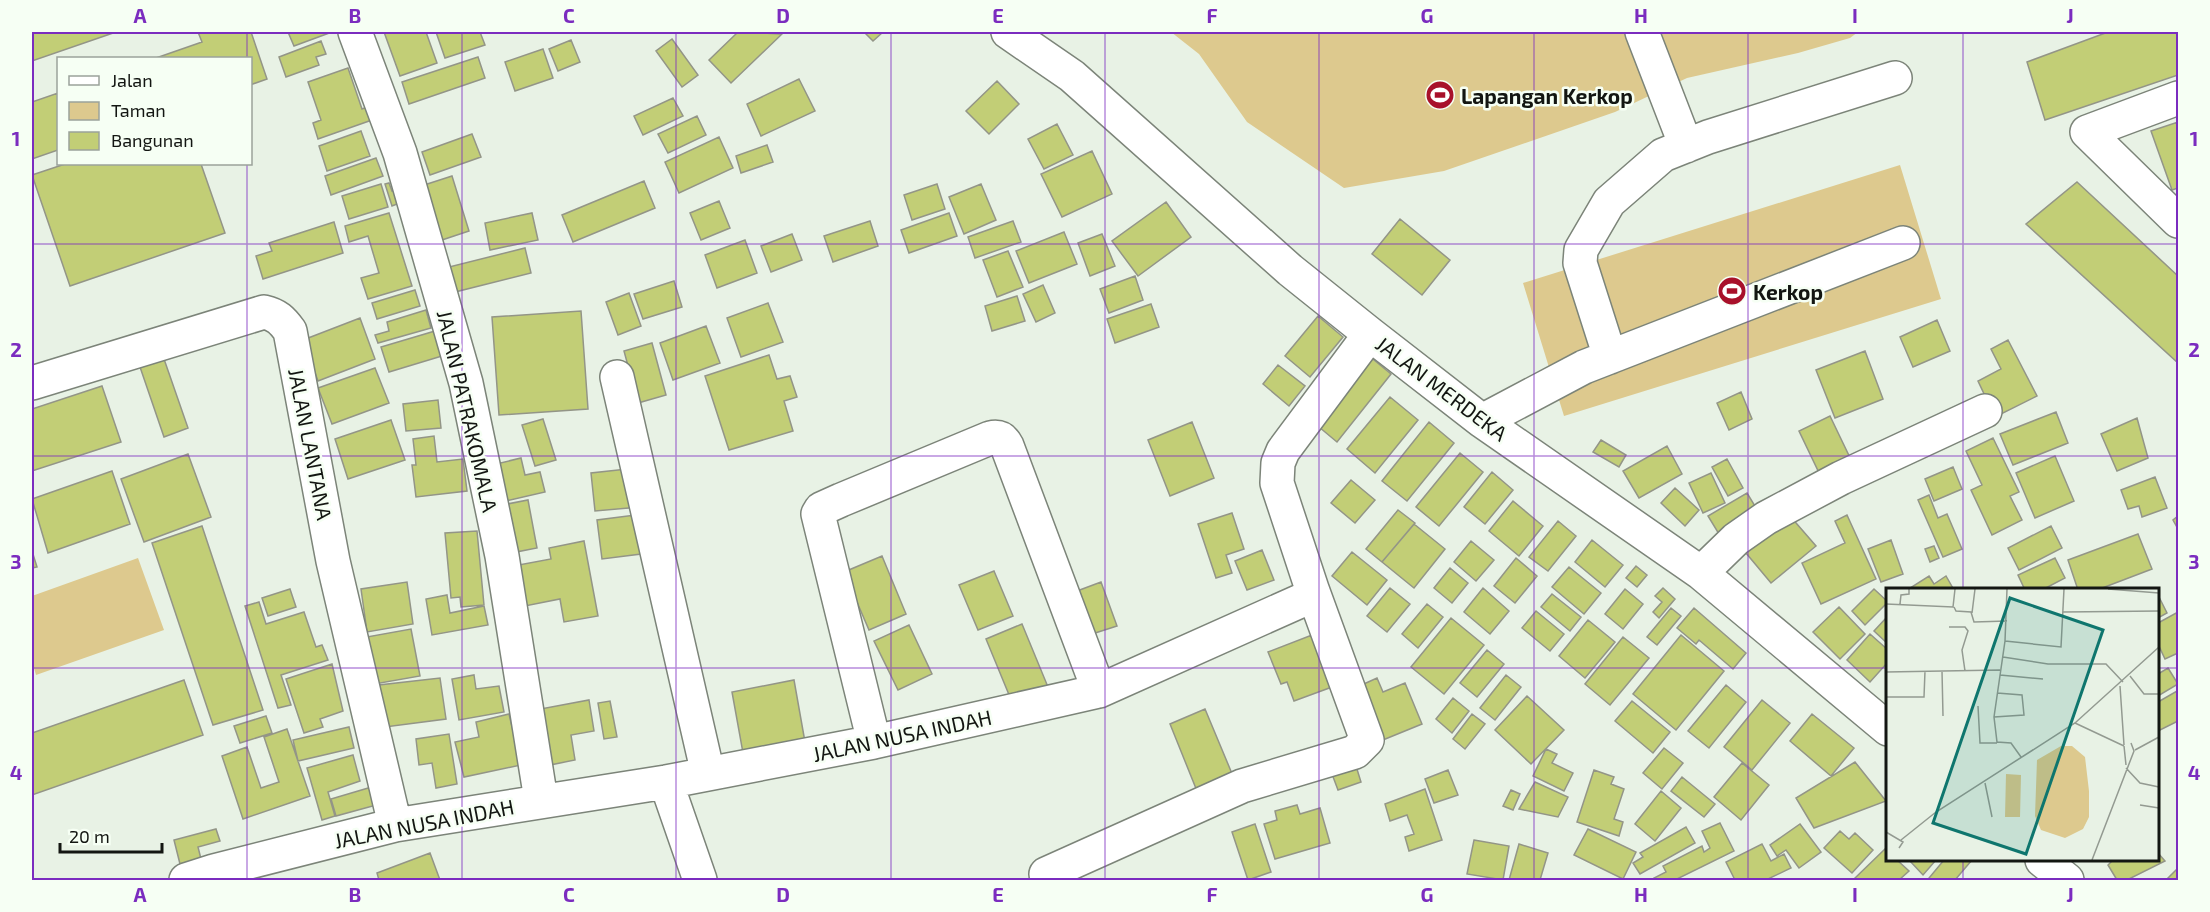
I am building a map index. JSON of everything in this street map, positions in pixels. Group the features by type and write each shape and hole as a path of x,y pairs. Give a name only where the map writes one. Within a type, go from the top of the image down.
{"street":[{"name":"JALAN PATRAKOMALA","path":"355,32 400,153 466,383 501,556 541,800"},
{"name":"JALAN MERDEKA","path":"1008,32 1072,76 1290,270 1370,334 1482,421 1701,573 1886,728"},
{"path":"1642,32 1686,146"},
{"path":"1610,357 1582,272 1581,250 1609,202 1663,155 1895,78"},
{"path":"2178,98 2087,132 2178,221"},
{"path":"1482,421 1584,367 1903,243"},
{"name":"JALAN LANTANA","path":"32,383 264,312 279,317 284,322 290,331 333,561 395,825"},
{"path":"1046,874 1242,786 1355,752 1367,740 1312,589 1277,483 1278,463 1283,451 1370,334"},
{"path":"617,377 708,774"},
{"path":"1701,573 1736,539 1766,518 1840,478 1985,411"},
{"path":"874,742 818,514 821,509 997,436 1007,446 1099,691"},
{"name":"JALAN NUSA INDAH","path":"205,877 395,825 541,800 666,782 874,742 1099,691 1306,597 1312,589"},
{"path":"666,782 700,880"},
{"path":"2043,861 2067,880"}],"green space":[{"name":"Lapangan Kerkop","path":"1171,32 1858,32 1850,38 1798,53 1687,78 1615,112 1444,171 1344,188 1247,122 1199,54"},
{"name":"Kerkop","path":"1900,165 1941,299 1564,416 1523,283"},
{"path":"138,558 164,630 36,675 32,661 32,596"}],"building":[{"path":"32,32 116,32 32,61"},
{"path":"198,32 251,32 267,79 252,84 252,57 159,57 202,42"},
{"path":"288,32 332,32 294,46"},
{"path":"384,32 426,32 437,63 400,76"},
{"path":"436,32 480,32 485,45 445,58"},
{"path":"738,32 782,34 731,83 709,60"},
{"path":"864,32 883,32 873,41"},
{"path":"2108,32 2178,32 2178,75 2045,120 2027,62"},
{"path":"672,39 698,75 682,87 656,51"},
{"path":"571,40 580,62 558,71 549,49"},
{"path":"321,41 326,54 316,57 319,65 286,77 279,57"},
{"path":"543,49 553,78 515,91 505,62"},
{"path":"478,57 485,78 409,104 402,82"},
{"path":"348,68 362,109 367,107 372,120 318,139 313,123 321,120 308,82"},
{"path":"799,79 815,111 761,136 747,104"},
{"path":"997,81 1019,104 989,134 966,111"},
{"path":"57,93 57,150 32,159 32,102"},
{"path":"673,98 683,116 643,135 634,116"},
{"path":"697,116 706,135 668,153 658,134"},
{"path":"2178,122 2178,188 2172,190 2151,131"},
{"path":"1057,124 1073,155 1044,169 1028,139"},
{"path":"361,131 370,156 327,171 319,146"},
{"path":"472,134 481,157 430,175 422,152"},
{"path":"719,137 733,168 679,193 665,162"},
{"path":"767,145 773,162 741,173 736,156"},
{"path":"1092,151 1112,194 1062,217 1041,174"},
{"path":"376,158 383,176 331,195 325,176"},
{"path":"62,165 201,165 225,233 70,286 32,175"},
{"path":"452,176 469,231 436,242 418,187"},
{"path":"644,181 655,208 573,242 562,215"},
{"path":"2077,182 2178,276 2178,363 2026,224"},
{"path":"389,183 392,191 397,189 402,202 392,206 385,184"},
{"path":"381,184 388,207 349,219 342,196"},
{"path":"937,184 945,209 912,220 904,195"},
{"path":"981,184 996,220 964,234 949,197"},
{"path":"719,201 730,228 701,240 690,213"},
{"path":"1166,202 1191,237 1138,276 1112,241"},
{"path":"389,213 412,286 368,299 361,278 379,273 368,236 349,242 345,226"},
{"path":"532,213 538,240 490,250 485,223"},
{"path":"949,213 957,236 909,253 901,230"},
{"path":"1400,219 1450,260 1422,295 1372,254"},
{"path":"870,221 878,246 833,262 824,236"},
{"path":"1013,221 1021,242 975,258 968,237"},
{"path":"334,222 343,253 263,279 256,256 272,251 269,243"},
{"path":"1064,232 1077,264 1029,283 1016,251"},
{"path":"792,234 802,260 771,272 761,246"},
{"path":"1102,234 1115,266 1090,276 1078,243"},
{"path":"745,240 757,273 717,288 705,255"},
{"path":"525,248 531,273 455,292 449,267"},
{"path":"1008,251 1023,287 997,297 983,260"},
{"path":"1135,276 1143,300 1109,313 1100,289"},
{"path":"674,281 682,307 643,319 634,294"},
{"path":"1043,285 1055,313 1036,322 1023,294"},
{"path":"415,290 420,306 377,319 372,303"},
{"path":"629,293 641,326 618,335 606,302"},
{"path":"1017,296 1025,321 992,331 985,306"},
{"path":"768,303 783,342 741,357 727,318"},
{"path":"1151,304 1159,327 1115,343 1107,319"},
{"path":"426,310 431,328 378,343 375,335 389,331 387,322"},
{"path":"581,311 588,409 499,415 492,317"},
{"path":"1318,316 1343,337 1310,377 1285,356"},
{"path":"360,318 375,359 318,381 303,340"},
{"path":"1937,320 1950,351 1913,367 1900,337"},
{"path":"706,326 720,363 673,380 660,343"},
{"path":"435,331 442,356 389,372 381,347"},
{"path":"2008,340 2037,396 1995,417 1978,381 2001,369 1991,349"},
{"path":"652,343 666,395 638,403 624,351"},
{"path":"1865,351 1883,399 1835,418 1816,370"},
{"path":"769,355 777,379 790,376 797,397 784,401 793,431 729,450 705,376"},
{"path":"1368,355 1391,374 1337,442 1313,422"},
{"path":"164,359 188,428 164,437 140,367"},
{"path":"1278,365 1305,386 1289,406 1263,384"},
{"path":"375,368 389,403 332,424 318,388"},
{"path":"102,386 121,442 32,471 32,409"},
{"path":"1741,392 1752,419 1729,430 1717,403"},
{"path":"1390,397 1418,420 1375,473 1347,449"},
{"path":"438,400 441,428 406,431 403,404"},
{"path":"2056,412 2068,443 2013,465 2000,434"},
{"path":"1830,416 1853,464 1822,479 1799,431"},
{"path":"2137,418 2148,458 2117,471 2101,434"},
{"path":"543,419 556,460 535,466 522,425"},
{"path":"391,420 405,460 348,479 335,439"},
{"path":"1192,422 1214,478 1170,496 1148,440"},
{"path":"1429,422 1454,443 1407,501 1382,481"},
{"path":"434,436 437,462 463,459 467,491 416,497 412,465 416,465 413,439"},
{"path":"1993,438 2019,492 2010,496 2022,520 1992,535 1971,490 1982,485 1966,451"},
{"path":"1601,440 1626,455 1619,467 1593,452"},
{"path":"1667,446 1682,474 1639,498 1623,471"},
{"path":"1460,453 1483,472 1439,526 1416,507"},
{"path":"188,454 211,517 144,542 121,479"},
{"path":"2055,456 2074,501 2035,518 2016,473"},
{"path":"521,458 525,475 540,472 545,492 501,502 492,465"},
{"path":"1727,459 1743,488 1728,496 1712,467"},
{"path":"1953,467 1962,489 1934,501 1925,479"},
{"path":"636,468 640,507 595,511 591,473"},
{"path":"112,471 130,524 48,553 32,499"},
{"path":"1492,472 1513,490 1485,524 1464,507"},
{"path":"1711,473 1725,503 1703,513 1689,483"},
{"path":"2155,477 2167,508 2142,517 2139,506 2128,509 2121,490"},
{"path":"1351,480 1375,500 1355,523 1331,503"},
{"path":"1675,488 1699,510 1685,526 1661,503"},
{"path":"1747,493 1761,516 1722,539 1708,516"},
{"path":"1929,495 1938,518 1947,514 1962,549 1943,557 1918,500"},
{"path":"528,500 537,548 506,554 497,506"},
{"path":"1513,501 1543,526 1519,556 1489,531"},
{"path":"1398,510 1415,523 1382,562 1366,549"},
{"path":"1232,513 1244,549 1226,555 1232,573 1216,578 1198,524"},
{"path":"643,514 649,553 602,559 597,520"},
{"path":"1847,515 1876,579 1821,604 1802,563 1845,543 1835,521"},
{"path":"1790,516 1816,546 1771,583 1746,553"},
{"path":"2178,516 2178,529 2173,520"},
{"path":"1558,521 1576,536 1548,571 1529,557"},
{"path":"1414,524 1445,549 1414,588 1382,562"},
{"path":"202,526 263,710 213,725 152,543"},
{"path":"2051,526 2062,548 2019,570 2008,548"},
{"path":"477,531 484,605 461,607 460,597 451,598 445,533"},
{"path":"2138,534 2152,569 2102,588 2077,588 2068,560"},
{"path":"1592,540 1623,565 1605,587 1575,562"},
{"path":"1891,540 1903,574 1881,582 1868,549"},
{"path":"584,541 598,616 564,622 560,599 525,606 508,567 551,559 549,548"},
{"path":"1471,541 1494,560 1476,581 1454,562"},
{"path":"1934,546 1939,558 1930,562 1925,549"},
{"path":"1262,550 1274,580 1247,590 1235,561"},
{"path":"32,551 37,567 32,568"},
{"path":"1352,552 1387,580 1367,605 1332,576"},
{"path":"882,556 906,614 869,630 844,572"},
{"path":"1516,558 1537,576 1515,603 1494,586"},
{"path":"2055,558 2065,578 2046,588 2024,588 2018,575"},
{"path":"1636,566 1647,575 1637,587 1626,578"},
{"path":"1569,567 1601,593 1584,614 1552,587"},
{"path":"1450,568 1468,583 1452,603 1434,588"},
{"path":"994,571 1013,616 978,630 959,585"},
{"path":"1929,576 1934,584 1946,576 1953,588 1910,588"},
{"path":"407,582 413,624 367,632 361,589"},
{"path":"1101,582 1117,626 1092,634 1077,591"},
{"path":"1390,588 1410,604 1387,632 1367,616"},
{"path":"1483,588 1509,611 1490,634 1464,612"},
{"path":"1663,588 1675,599 1659,618 1653,612 1662,602 1655,596"},
{"path":"290,589 296,607 268,616 262,598"},
{"path":"1625,589 1643,604 1623,629 1605,614"},
{"path":"1874,589 1886,600 1886,604 1865,625 1852,611"},
{"path":"1552,594 1581,617 1570,631 1541,607"},
{"path":"447,595 450,613 484,606 488,625 432,635 426,599"},
{"path":"2159,597 2167,613 2159,617"},
{"path":"259,602 266,624 304,612 316,647 322,645 328,660 281,675 291,705 278,708 245,606"},
{"path":"1427,604 1443,617 1418,648 1402,634"},
{"path":"1839,607 1865,634 1840,659 1813,632"},
{"path":"1671,608 1681,616 1657,645 1647,637"},
{"path":"1694,608 1746,653 1733,669 1699,640 1696,644 1677,628"},
{"path":"1536,611 1564,634 1550,651 1522,628"},
{"path":"2178,612 2178,653 2165,659 2159,646 2159,622"},
{"path":"1451,618 1484,645 1444,694 1411,667"},
{"path":"1886,618 1886,642 1874,631"},
{"path":"1588,620 1615,642 1585,678 1559,656"},
{"path":"1022,624 1048,687 1012,702 986,639"},
{"path":"909,625 932,674 898,690 874,641"},
{"path":"411,629 420,676 369,685 361,638"},
{"path":"1870,634 1886,648 1886,664 1870,682 1847,660"},
{"path":"1312,635 1332,687 1294,701 1287,682 1281,684 1268,652"},
{"path":"1681,635 1724,671 1676,730 1633,694"},
{"path":"1623,637 1649,658 1610,705 1585,684"},
{"path":"1487,650 1504,664 1477,697 1460,683"},
{"path":"332,664 343,711 320,719 323,727 304,733 286,679"},
{"path":"2168,668 2178,684 2159,695 2159,673"},
{"path":"474,675 476,689 499,686 504,712 459,720 452,679"},
{"path":"1506,675 1521,687 1495,720 1480,708"},
{"path":"440,678 446,719 385,727 379,685"},
{"path":"1377,678 1383,692 1405,683 1422,724 1378,742 1355,688"},
{"path":"184,680 203,735 32,795 32,733"},
{"path":"794,680 805,742 743,753 732,692"},
{"path":"1726,685 1746,702 1709,748 1688,731"},
{"path":"2177,691 2178,721 2160,730 2159,728 2159,701"},
{"path":"1527,696 1564,730 1531,764 1495,730"},
{"path":"1453,698 1469,711 1452,733 1436,719"},
{"path":"589,700 594,731 571,735 575,760 545,766 535,710"},
{"path":"1762,700 1790,723 1752,770 1724,747"},
{"path":"610,701 617,737 604,739 598,703"},
{"path":"1632,701 1670,732 1653,753 1615,721"},
{"path":"1205,709 1233,776 1197,791 1170,724"},
{"path":"509,714 521,765 464,777 455,742 479,737 476,722"},
{"path":"1472,714 1485,724 1465,749 1453,739"},
{"path":"1812,714 1854,748 1831,776 1790,741"},
{"path":"266,716 272,733 240,743 234,726"},
{"path":"349,727 354,748 298,761 293,740"},
{"path":"287,729 310,796 243,819 222,756 247,747 261,788 279,782 264,737"},
{"path":"449,734 457,784 436,788 432,763 419,765 416,739"},
{"path":"1664,748 1683,763 1662,789 1643,773"},
{"path":"1546,749 1557,754 1552,763 1573,773 1564,791 1533,776"},
{"path":"353,755 360,781 328,792 335,816 322,820 307,768"},
{"path":"1855,762 1886,801 1814,828 1796,798"},
{"path":"1742,763 1769,785 1741,820 1714,797"},
{"path":"1356,766 1361,782 1338,790 1332,774"},
{"path":"1448,770 1458,795 1434,803 1425,779"},
{"path":"1594,770 1614,777 1611,784 1624,789 1614,819 1623,822 1619,836 1577,822"},
{"path":"1682,777 1715,804 1704,817 1671,791"},
{"path":"1535,782 1568,797 1558,817 1519,809"},
{"path":"375,786 380,804 336,816 331,799"},
{"path":"1425,789 1442,840 1409,851 1405,837 1414,834 1407,815 1390,821 1385,804"},
{"path":"1511,790 1520,794 1513,810 1503,806"},
{"path":"1661,791 1681,808 1655,841 1635,824"},
{"path":"1297,805 1300,814 1320,808 1330,843 1275,859 1264,824 1277,820 1275,811"},
{"path":"1720,823 1734,851 1675,880 1655,880 1654,878 1666,872 1663,866 1702,846 1704,852 1710,848 1702,831"},
{"path":"1255,824 1271,872 1248,880 1232,832"},
{"path":"1800,824 1821,852 1799,868 1786,850 1777,856 1770,845"},
{"path":"1686,827 1695,843 1640,874 1633,863 1643,857 1640,853"},
{"path":"216,829 220,841 198,847 201,859 180,864 174,840"},
{"path":"1588,829 1636,852 1623,879 1574,855"},
{"path":"1840,831 1849,839 1855,833 1873,850 1852,873 1824,848"},
{"path":"1474,840 1509,846 1503,880 1467,874"},
{"path":"1519,844 1548,853 1540,880 1509,880"},
{"path":"1762,844 1771,861 1784,854 1791,868 1766,880 1735,880 1726,862"},
{"path":"1886,848 1886,861 1898,861 1909,871 1899,880 1853,880"},
{"path":"430,853 440,880 379,880 377,873"},
{"path":"2159,854 2165,861 2127,880 2117,880 2108,865 2112,861 2159,861"},
{"path":"1910,861 1935,861 1923,875"},
{"path":"1943,861 1971,861 1955,880 1929,878"},
{"path":"2178,868 2178,880 2166,880"}],"place":[{"name":"Lapangan Kerkop","path":"1440,95"},
{"name":"Kerkop","path":"1732,291"}]}
